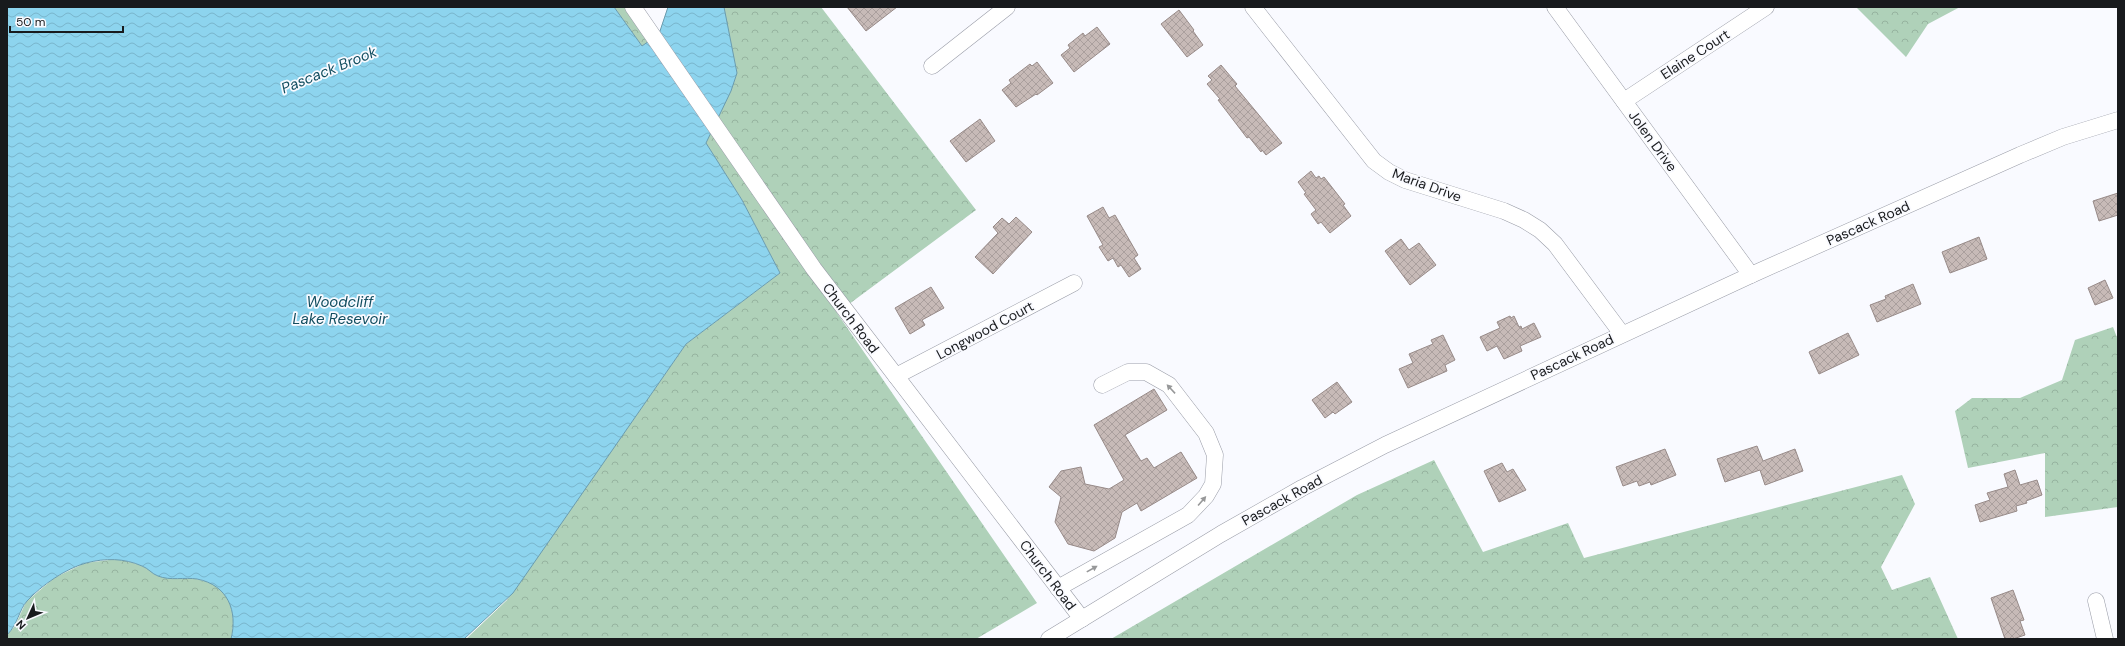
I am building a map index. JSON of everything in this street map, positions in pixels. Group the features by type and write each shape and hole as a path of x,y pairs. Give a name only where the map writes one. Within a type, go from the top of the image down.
{"street":[{"name":"Church Road","path":"633,7 814,269 1082,619"},
{"path":"932,66 1007,7"},
{"name":"Maria Drive","path":"1253,7 1374,161 1389,172 1404,180 1504,211 1524,220 1540,230 1555,244 1622,334"},
{"name":"Jolen Drive","path":"1555,7 1751,275"},
{"name":"Elaine Court","path":"1624,101 1766,7"},
{"name":"Pascack Road","path":"1049,639 1221,534 1302,488 1430,423 1751,275 2020,155 2063,138 2118,120"},
{"name":"Longwood Court","path":"896,376 1074,283"},
{"path":"1058,588 1188,515 1206,496 1213,484 1215,455 1206,434 1168,385 1146,372 1128,372 1102,385"},
{"path":"2096,601 2105,639"}],"green space":[{"path":"614,7 638,7 659,34 668,7 821,7 976,210 837,313 1037,603 976,639 466,639 507,600 686,344 780,273 742,200 659,70"},
{"path":"1856,7 1960,7 1928,24 1906,57"},
{"path":"2113,327 2118,340 2118,507 2045,517 2045,453 1968,468 1955,411 1972,398 2020,398 2062,380 2075,340"},
{"path":"1434,460 1483,552 1568,523 1584,558 1902,475 1915,504 1881,567 1892,590 1930,577 1958,639 1111,639 1357,495"},
{"path":"117,559 131,562 146,568 159,576 196,579 207,582 216,587 223,593 232,609 233,629 231,639 7,639 7,635 15,626 26,602 54,578 85,563"}],"water":[{"name":"Woodcliff Lake Resevoir","path":"7,7 614,7 642,46 659,34 668,7 724,7 737,73 731,91 706,143 742,200 780,273 686,344 513,593 464,639 231,639 233,619 231,609 223,593 216,587 208,582 197,579 172,579 163,577 156,575 135,563 121,560 93,561 62,573 40,589 27,601 14,626 7,635"}],"building":[{"path":"847,7 897,7 866,31"},
{"path":"1179,10 1203,45 1187,57 1161,24"},
{"path":"1097,27 1110,44 1074,72 1061,55 1070,48 1068,45 1083,33 1085,36"},
{"path":"1037,62 1053,83 1037,95 1036,94 1016,107 1002,90 1011,83 1009,80 1030,64 1032,66"},
{"path":"1221,65 1237,84 1235,86 1282,143 1266,155 1262,150 1261,152 1249,137 1247,138 1218,100 1220,99 1207,84 1212,80 1208,76"},
{"path":"980,119 995,141 966,162 950,141"},
{"path":"1311,171 1316,178 1319,176 1321,179 1324,177 1345,204 1343,205 1351,216 1330,233 1321,222 1318,224 1311,214 1316,210 1304,194 1306,193 1298,182"},
{"path":"2118,193 2118,215 2099,221 2093,201"},
{"path":"1103,207 1109,218 1115,215 1138,255 1134,258 1141,269 1129,277 1121,265 1118,267 1113,258 1108,261 1099,247 1103,245 1087,216"},
{"path":"1016,217 1032,232 993,274 975,257 998,233 993,227 1002,218 1009,224"},
{"path":"1979,237 1987,259 1950,273 1942,252"},
{"path":"1401,239 1409,250 1419,243 1436,265 1410,285 1385,251"},
{"path":"2105,280 2113,298 2095,305 2088,288"},
{"path":"1913,284 1921,304 1877,322 1870,305 1886,299 1885,296"},
{"path":"931,287 944,308 922,320 925,325 910,334 895,308"},
{"path":"1510,316 1511,318 1514,316 1519,327 1521,326 1522,329 1534,323 1541,337 1520,346 1522,351 1504,359 1497,346 1487,351 1480,337 1500,328 1497,322"},
{"path":"1848,333 1859,355 1819,374 1809,352"},
{"path":"1443,335 1455,360 1445,365 1447,371 1408,388 1399,369 1413,363 1409,354 1433,344 1431,340"},
{"path":"1337,382 1352,402 1335,414 1333,412 1325,418 1312,400"},
{"path":"1154,389 1167,410 1125,435 1141,461 1147,458 1154,468 1181,452 1197,478 1141,511 1137,503 1122,512 1115,538 1094,551 1068,544 1055,522 1061,497 1049,487 1061,471 1081,467 1085,484 1109,489 1124,480 1094,425"},
{"path":"1757,446 1763,461 1795,449 1803,471 1765,485 1760,470 1725,482 1717,459"},
{"path":"1665,449 1676,475 1651,485 1650,482 1639,486 1637,481 1623,486 1616,467"},
{"path":"1502,463 1507,472 1513,469 1526,490 1499,502 1484,471"},
{"path":"2015,470 2020,485 2037,480 2042,495 2026,501 2027,503 2016,506 2017,511 1980,522 1975,505 1990,500 1987,493 2008,487 2004,474"},
{"path":"2013,590 2024,620 2020,621 2025,635 2013,639 2005,639 1991,598"}],"water label":[{"name":"Pascack Brook","path":"329,70"}]}
